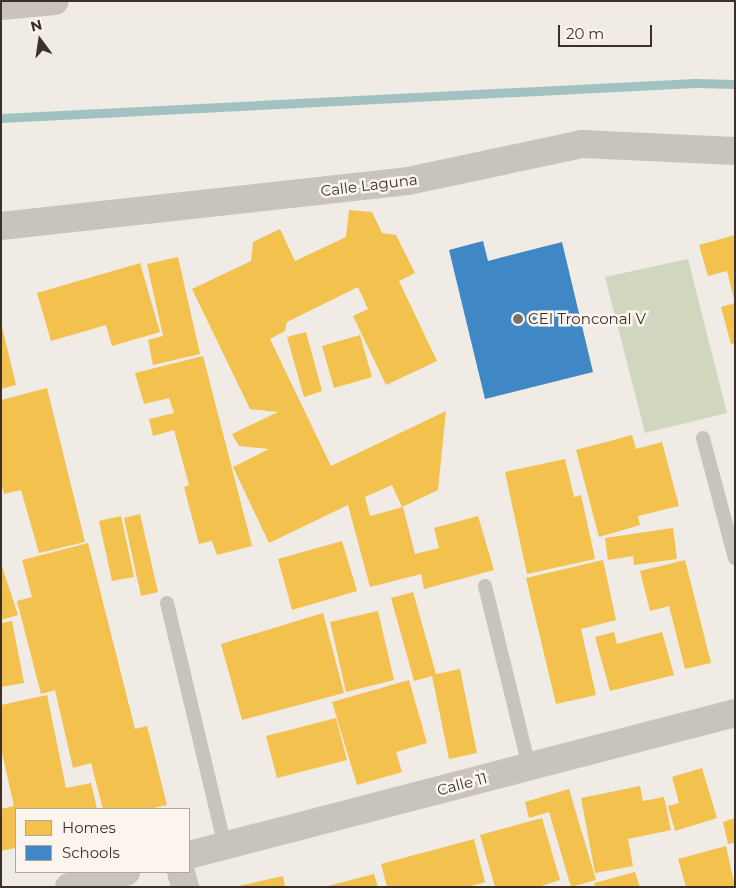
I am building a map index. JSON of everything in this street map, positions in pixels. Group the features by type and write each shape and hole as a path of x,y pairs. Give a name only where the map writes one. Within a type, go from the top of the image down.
{"street":[{"path":"1,6 56,1"},
{"name":"Calle Laguna","path":"1,226 408,180 582,144 735,151"},
{"name":"Calle 11","path":"190,855 735,713"},
{"path":"69,887 122,873"},
{"path":"181,873 185,887"}],"lane":[{"path":"703,438 735,558"},
{"path":"485,586 529,766"},
{"path":"167,603 225,846"}],"green space":[{"path":"688,259 727,413 645,433 605,277"}],"building: Homes":[{"path":"349,210 372,212 382,233 396,235 415,273 399,281 437,361 386,385 353,316 368,309 358,287 287,322 285,331 270,339 331,466 446,411 438,490 402,507 392,485 365,497 370,516 403,507 415,554 439,548 434,528 478,516 494,570 424,589 421,574 370,587 348,505 269,543 233,467 269,449 239,446 232,434 278,412 250,409 192,289 251,261 253,242 280,229 295,261 346,237"},
{"path":"735,235 734,299 727,271 708,276 699,245"},
{"path":"178,257 200,354 153,365 148,340 163,336 147,264"},
{"path":"140,263 160,332 112,346 106,325 51,341 37,293"},
{"path":"735,303 735,343 731,344 721,307"},
{"path":"1,328 16,385 1,389"},
{"path":"306,332 322,391 304,397 287,337"},
{"path":"360,335 372,377 334,388 322,346"},
{"path":"203,356 252,546 217,555 212,541 199,544 184,487 189,485 174,430 153,436 149,419 174,413 169,398 144,404 135,373"},
{"path":"47,388 85,542 39,553 21,490 4,494 1,483 1,400"},
{"path":"632,435 636,449 662,442 679,506 638,516 640,525 599,537 576,450"},
{"path":"565,459 574,497 581,495 595,559 527,574 505,472"},
{"path":"140,514 158,592 141,596 124,518"},
{"path":"121,516 134,577 112,581 99,521"},
{"path":"673,528 677,559 634,565 633,556 608,560 605,538"},
{"path":"342,541 357,591 292,610 278,559"},
{"path":"88,543 135,729 147,726 167,805 154,808 103,808 91,763 73,768 55,690 41,694 17,601 32,597 22,560"},
{"path":"603,560 616,620 581,629 596,695 556,704 526,578"},
{"path":"685,560 711,663 685,669 669,606 650,611 640,571"},
{"path":"1,564 18,615 1,620"},
{"path":"413,592 436,674 460,669 477,753 449,759 432,676 414,681 391,598"},
{"path":"378,611 394,680 346,692 330,622"},
{"path":"323,613 344,693 242,720 221,644"},
{"path":"12,621 24,683 1,687 1,623"},
{"path":"614,632 617,644 662,632 674,675 610,691 595,637"},
{"path":"409,680 427,743 396,752 402,772 357,785 332,702"},
{"path":"47,695 66,788 91,783 97,808 15,808 15,848 1,851 1,809 14,806 1,748 1,705"},
{"path":"336,718 347,760 277,778 266,736"},
{"path":"702,768 717,818 675,831 668,806 679,803 672,777"},
{"path":"640,786 643,801 664,797 671,830 628,839 633,866 595,873 581,798"},
{"path":"569,789 596,880 571,887 549,812 529,818 525,802"},
{"path":"542,818 560,880 538,887 495,887 480,835"},
{"path":"735,818 735,843 728,844 723,822"},
{"path":"474,839 485,882 468,887 387,887 381,864"},
{"path":"726,846 735,887 686,887 678,859"},
{"path":"635,872 640,887 595,887 594,883"},
{"path":"374,874 378,887 328,887 328,886"},
{"path":"283,876 285,887 239,887 239,886"}],"building: Schools":[{"path":"483,241 488,261 562,242 593,372 485,399 449,250"}],"waterway":[{"path":"1,118 695,83 735,84"}],"place":[{"name":"CEI Tronconal V","path":"518,319"}]}
